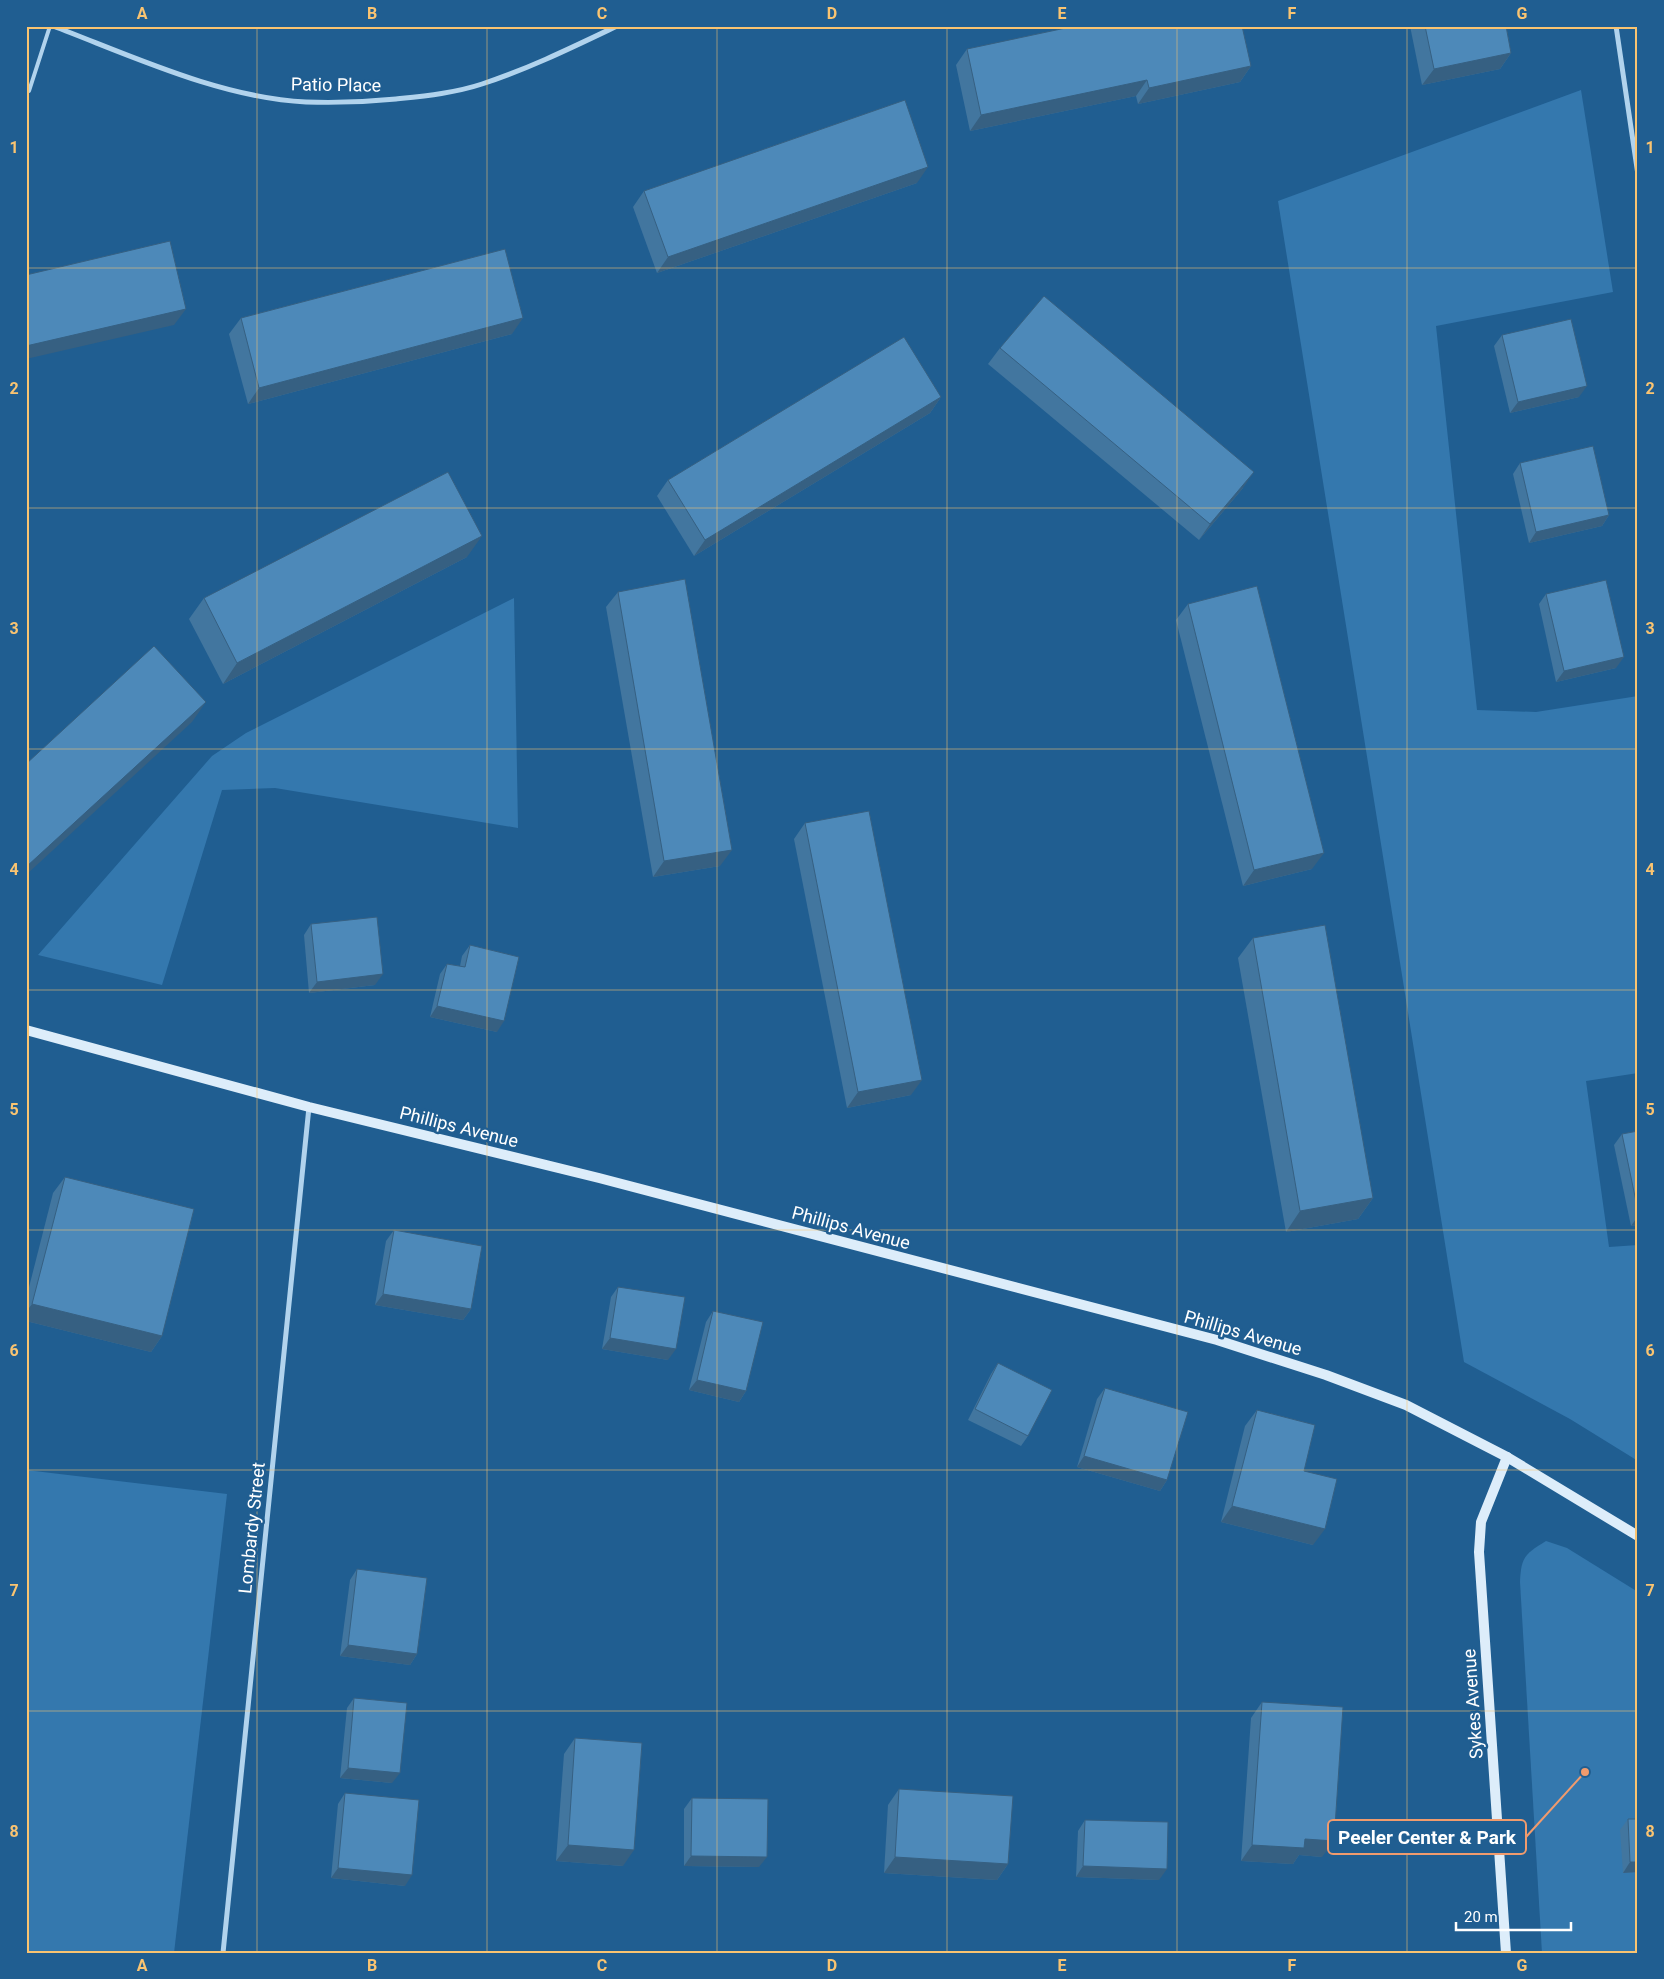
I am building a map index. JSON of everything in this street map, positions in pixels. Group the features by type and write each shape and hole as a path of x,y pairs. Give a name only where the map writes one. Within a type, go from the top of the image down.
{"street":[{"name":"Patio Place","path":"52,26 186,76 248,93 304,102 353,102 421,97 480,85 544,60 617,26"},
{"path":"1616,26 1638,176"},
{"name":"Phillips Avenue","path":"26,1030 309,1107 598,1178 1217,1340 1326,1375 1406,1405 1507,1457 1638,1536"},
{"name":"Lombardy Street","path":"223,1953 309,1107"},
{"name":"Sykes Avenue","path":"1506,1953 1479,1552 1481,1522 1507,1457"}],"lane":[{"path":"29,91 52,26"}],"shaded area":[{"path":"1581,90 1613,292 1436,326 1477,710 1536,712 1638,696 1638,1073 1586,1081 1609,1247 1638,1245 1638,1461 1570,1419 1464,1362 1278,201"},
{"path":"514,598 518,828 275,788 222,790 162,985 38,955 212,756 246,733"},
{"path":"26,1470 227,1494 174,1953 26,1953"},
{"path":"1546,1541 1567,1548 1638,1592 1638,1953 1542,1953 1520,1582 1525,1557 1533,1549"}],"building":[{"path":"1075,26 1242,26 1251,66 1149,88 1147,80 981,115 967,49"},
{"path":"1425,26 1506,26 1511,53 1434,69"},
{"path":"905,100 928,167 668,257 644,191"},
{"path":"170,241 186,309 26,346 26,275"},
{"path":"505,249 523,318 259,388 241,318"},
{"path":"1044,296 1254,472 1210,524 1000,348"},
{"path":"1571,319 1587,386 1518,402 1502,335"},
{"path":"904,337 941,397 705,540 668,480"},
{"path":"1593,446 1609,515 1536,532 1520,463"},
{"path":"448,472 482,536 237,663 204,598"},
{"path":"685,579 732,850 664,861 618,592"},
{"path":"1606,580 1624,657 1564,671 1546,594"},
{"path":"1257,586 1324,853 1254,870 1188,604"},
{"path":"154,646 206,702 26,867 26,764"},
{"path":"869,811 922,1080 858,1092 805,823"},
{"path":"377,917 383,974 317,982 311,924"},
{"path":"1325,925 1373,1198 1300,1211 1253,938"},
{"path":"470,945 519,957 504,1021 437,1006 447,964 465,967"},
{"path":"1638,1131 1638,1211 1622,1134"},
{"path":"65,1177 194,1209 162,1336 32,1304"},
{"path":"394,1230 482,1246 471,1309 383,1294"},
{"path":"618,1287 685,1297 676,1349 610,1338"},
{"path":"713,1311 763,1322 746,1391 697,1380"},
{"path":"998,1363 1052,1390 1028,1436 975,1409"},
{"path":"1105,1388 1188,1412 1167,1480 1084,1456"},
{"path":"1257,1410 1315,1425 1304,1471 1337,1479 1325,1529 1232,1506"},
{"path":"357,1569 427,1578 417,1654 348,1645"},
{"path":"354,1698 407,1703 400,1773 348,1768"},
{"path":"1262,1702 1343,1707 1334,1841 1305,1839 1304,1848 1252,1845"},
{"path":"575,1738 642,1743 634,1850 568,1845"},
{"path":"899,1789 1013,1796 1008,1864 895,1857"},
{"path":"345,1793 419,1800 412,1875 338,1868"},
{"path":"692,1798 768,1799 767,1857 691,1856"},
{"path":"1628,1819 1638,1819 1638,1862 1630,1862"},
{"path":"1085,1820 1168,1822 1167,1869 1083,1866"}],"place":[{"name":"Peeler Center & Park","path":"1585,1772"}]}
